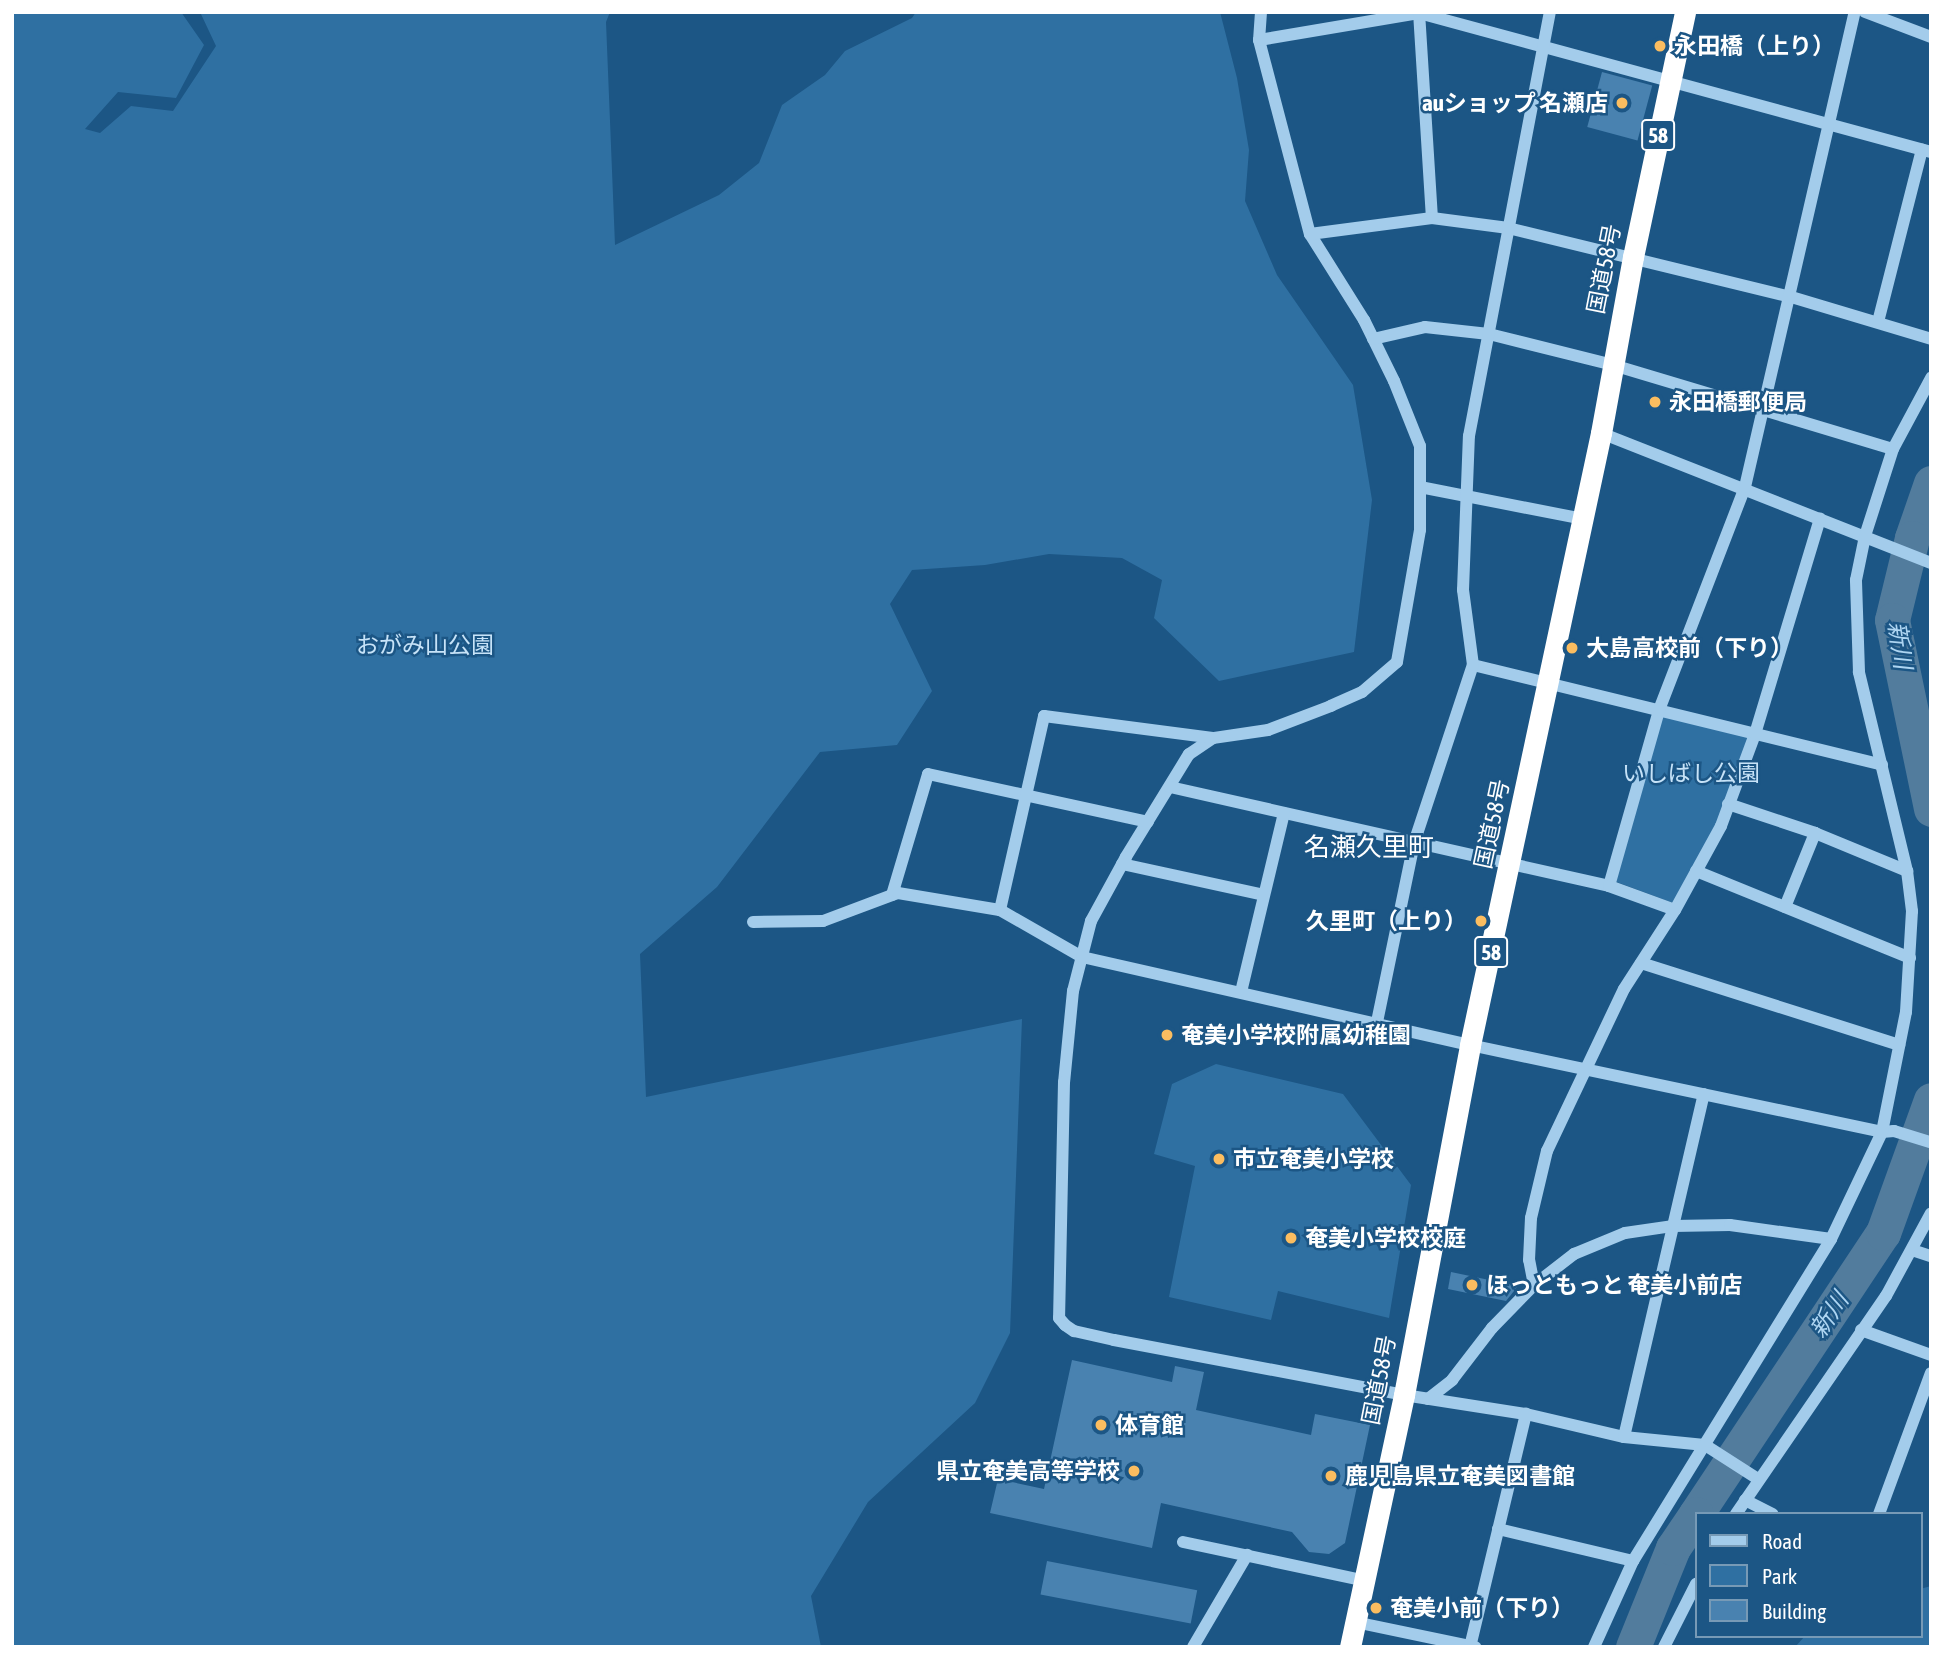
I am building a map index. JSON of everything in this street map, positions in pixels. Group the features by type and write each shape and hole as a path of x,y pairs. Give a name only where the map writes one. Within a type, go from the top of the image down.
{"highway":[{"name":"国道58号","path":"1350,1647 1362,1580 1404,1395 1470,1045 1601,433 1633,257 1685,12"}],"street":[{"path":"1000,910 1044,716 1213,738 1268,730 1363,692 1397,662 1420,530 1420,446 1373,339 1310,234 1259,40 1261,12"},
{"path":"1377,1022 1414,843 1473,665 1463,590 1469,436 1550,12"},
{"path":"1609,886 1659,710 1745,487 1855,12"},
{"path":"1865,12 1931,37"},
{"path":"1259,40 1419,13 1926,151 1878,322"},
{"path":"1419,13 1432,218"},
{"path":"1310,234 1432,218 1508,228 1788,296 1931,339"},
{"path":"1373,339 1425,327 1489,334 1613,365 1765,408 1893,449"},
{"path":"1594,1647 1633,1561 1831,1239 1888,1131 1906,1012 1912,911 1907,871 1859,672 1856,580 1865,536 1893,449 1931,378"},
{"path":"1601,433 1745,487 1931,563"},
{"path":"1420,487 1583,519"},
{"path":"1534,1285 1530,1260 1534,1193 1547,1151 1584,1068 1641,963 1675,910 1721,826 1755,734 1820,519"},
{"path":"1473,665 1882,765"},
{"path":"1213,738 1189,754 1122,864 1091,921 1073,990 1064,1082 1059,1318 1065,1325 1114,1340 1404,1395 1526,1415 1624,1437 1705,1445 1758,1479"},
{"path":"892,895 928,774 1148,822"},
{"path":"1170,787 1609,886 1675,910"},
{"path":"1728,804 1815,833 1907,871"},
{"path":"1241,992 1284,813"},
{"path":"1785,907 1815,833"},
{"path":"1122,864 1264,895"},
{"path":"1696,871 1910,958"},
{"path":"752,922 823,921 898,892 1000,910 1082,957 1470,1045 1931,1142"},
{"path":"1641,963 1899,1045"},
{"path":"1624,1437 1704,1094"},
{"path":"1737,1512 1861,1330 1912,1250 1931,1213"},
{"path":"1428,1399 1452,1380 1492,1328 1534,1285 1574,1254 1625,1233 1672,1226 1730,1226 1831,1239"},
{"path":"1912,1250 1931,1256"},
{"path":"1861,1330 1931,1355"},
{"path":"1880,1512 1931,1373"},
{"path":"1355,1622 1472,1646 1526,1415"},
{"path":"1745,1500 1769,1512"},
{"path":"1498,1529 1633,1561"},
{"path":"1183,1542 1362,1580"},
{"path":"1194,1647 1247,1555"},
{"path":"1664,1647 1694,1588"}],"green space":[{"name":"おがみ山公園","path":"12,12 181,12 204,45 176,98 118,92 85,129 100,133 131,106 173,111 216,46 200,12 610,12 606,22 615,245 719,195 759,163 782,105 825,75 845,51 912,18 916,12 1220,12 1237,78 1249,150 1245,201 1277,275 1353,385 1372,500 1354,652 1219,681 1154,618 1162,580 1122,558 1049,554 985,565 912,570 890,604 932,691 897,745 820,752 717,887 640,954 646,1097 1022,1019 1010,1333 975,1403 868,1502 811,1596 821,1647 12,1647"},
{"name":"いしばし公園","path":"1661,716 1751,738 1725,810 1676,904 1614,881"},
{"name":"奄美小学校校庭","path":"1216,1064 1343,1094 1411,1185 1389,1318 1278,1291 1271,1320 1169,1297 1195,1166 1154,1154 1172,1084"},
{"path":"1931,1586 1931,1647 1795,1647 1803,1638 1922,1638 1922,1588"}],"building":[{"name":"auショップ 名瀬店","path":"1602,72 1652,85 1637,141 1587,127"},
{"path":"1451,1272 1518,1286 1506,1301 1448,1289"},
{"path":"1072,1360 1172,1382 1175,1366 1204,1372 1196,1410 1311,1435 1315,1414 1370,1425 1345,1543 1329,1554 1309,1552 1292,1532 1161,1503 1152,1548 990,1513 998,1479 1044,1489"},
{"path":"1047,1561 1197,1590 1191,1624 1041,1594"}],"waterway":[{"name":"新川","path":"1931,483 1912,538 1892,620 1931,809"},
{"name":"新川","path":"1697,1512 1883,1233 1931,1100"},
{"name":"新川","path":"1633,1647 1673,1548 1694,1517"}],"place":[{"name":"永田橋（上り）","path":"1660,46"},
{"name":"auショップ 名瀬店","path":"1622,103"},
{"name":"永田橋郵便局","path":"1655,402"},
{"name":"大島高校前（下り）","path":"1572,648"},
{"name":"久里町（上り）","path":"1481,921"},
{"name":"奄美小学校附属幼稚園","path":"1167,1035"},
{"name":"市立奄美小学校","path":"1219,1159"},
{"name":"奄美小学校校庭","path":"1291,1238"},
{"name":"ほっともっと 奄美小前店","path":"1472,1285"},
{"name":"体育館","path":"1101,1425"},
{"name":"県立奄美高等学校","path":"1134,1471"},
{"name":"鹿児島県立奄美図書館","path":"1331,1476"},
{"name":"奄美小前（下り）","path":"1376,1608"}],"district":[{"name":"名瀬久里町","path":"1369,848"}]}
